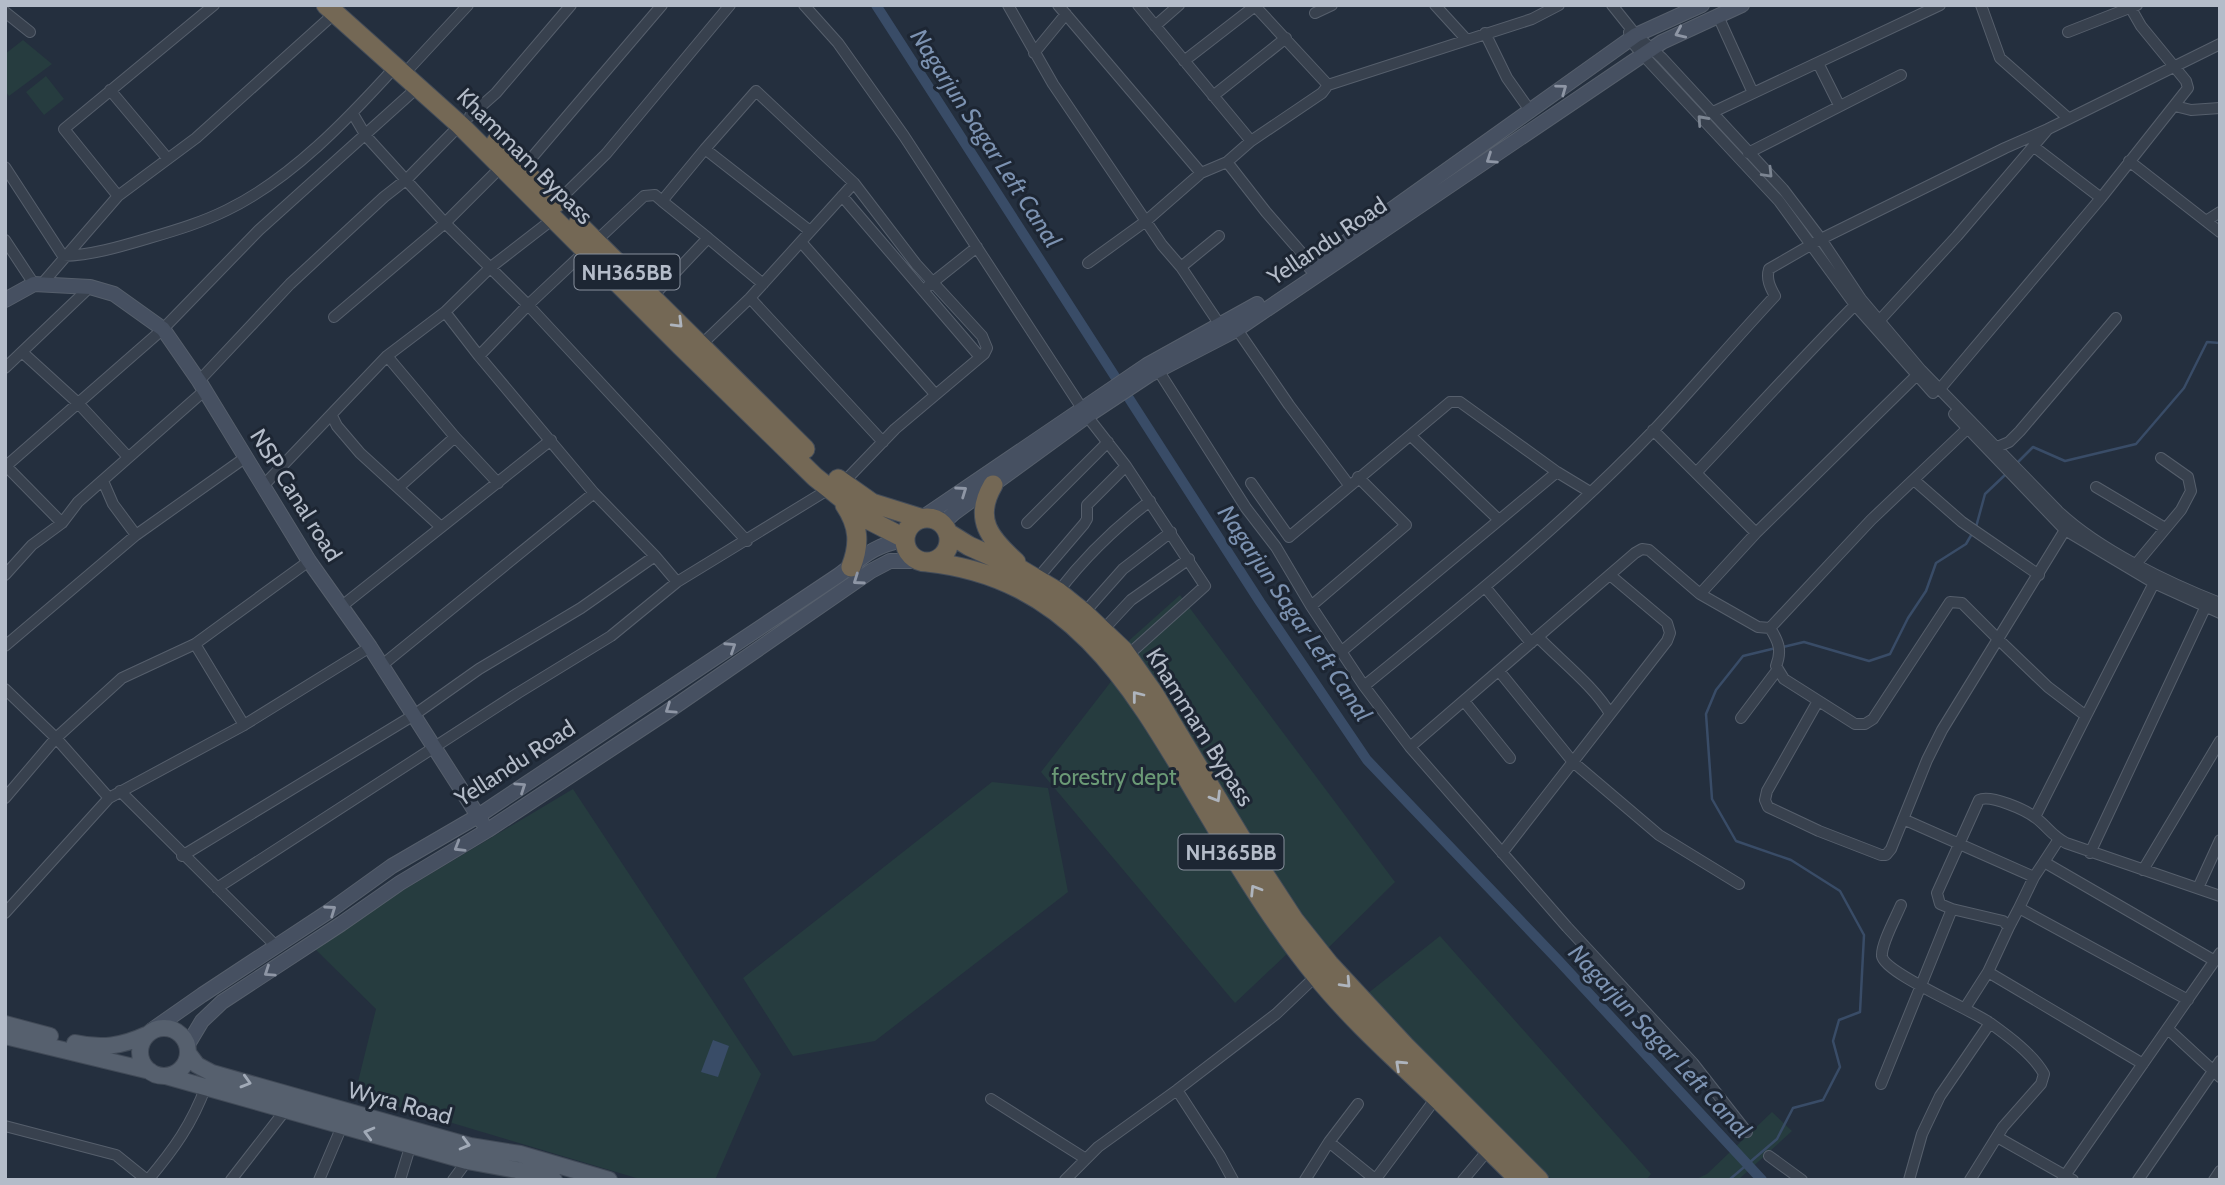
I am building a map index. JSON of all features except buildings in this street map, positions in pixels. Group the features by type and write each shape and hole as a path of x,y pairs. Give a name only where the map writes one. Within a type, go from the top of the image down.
{"highway":[{"name":"Khammam Bypass","path":"335,8 408,73 523,168 555,211"},
{"name":"Khammam Bypass","path":"465,121 502,166 591,246 690,356 869,520 904,539"},
{"name":"Khammam Bypass","path":"591,246 652,297 701,345 836,489 921,518"},
{"path":"993,485 984,503 983,513 989,533 1005,552 1037,579"},
{"path":"836,489 853,517 857,530 858,541 851,567"},
{"path":"904,539 909,526 921,518"},
{"name":"NH365BB","path":"921,518 933,518 946,528"},
{"name":"Khammam Bypass","path":"946,528 962,542 1037,579 1058,593 1103,630 1127,656 1154,694 1247,848 1301,929 1329,964 1405,1046 1539,1180"},
{"path":"924,562 940,558 946,553 950,540 946,528"},
{"name":"NH365BB","path":"904,539 909,554 924,562"},
{"name":"Khammam Bypass","path":"924,562 971,569 1012,584 1068,622 1110,662 1144,706 1258,896 1316,976 1395,1061 1520,1180"}],"main road":[{"name":"Yellandu Road","path":"1229,325 1531,112 1631,34 1702,5"},
{"name":"Yellandu Road","path":"921,518 1151,370 1201,333 1229,325 1662,42 1742,5"},
{"name":"NSP Canal road","path":"38,284 90,288 114,294 163,329 202,386 309,561 370,647 488,830"},
{"path":"5,300 38,284"},
{"name":"Yellandu Road","path":"946,528 993,485 1084,412"},
{"name":"Yellandu Road","path":"149,1032 392,866 478,816 851,567 867,553 884,543 904,539"},
{"name":"Yellandu Road","path":"188,1049 202,1021 222,1002 400,883 488,830 664,714 871,571 890,561 924,562"},
{"path":"5,1024 89,1046 103,1047 118,1046 149,1032"},
{"name":"Wyra Road","path":"149,1032 159,1028 174,1030 180,1034 197,1065 212,1073 470,1146 520,1154 610,1180"},
{"path":"149,1032 142,1041 140,1058 150,1071"},
{"name":"Wyra Road","path":"5,1036 287,1108 515,1175 554,1180"},
{"path":"166,1076 179,1071 187,1059 188,1049"}],"street":[{"path":"118,196 64,129 214,5"},
{"path":"62,523 6,466 163,329 259,230 366,136 408,73 468,5"},
{"path":"5,575 32,545 62,523 78,502 202,386 290,284 407,179 496,93 571,5"},
{"path":"523,168 662,5"},
{"path":"264,485 387,356 445,312 555,211 730,5"},
{"path":"804,5 838,43 904,136 1084,412 1126,466 1205,586 1127,656"},
{"path":"1008,5 1034,53 1162,245 1354,481 1406,525 1311,606"},
{"path":"1034,53 1063,11 1076,5"},
{"path":"1138,5 1251,141"},
{"path":"1155,26 1179,5"},
{"path":"1315,13 1332,5"},
{"path":"1435,5 1466,39"},
{"path":"1088,263 1146,221 1201,173 1227,162 1251,141 1322,93 1328,85 1532,19 1559,5"},
{"path":"1612,5 1631,34 1817,242 1879,321 1998,452 2064,530 2154,583 2220,614"},
{"path":"1712,113 1940,5"},
{"path":"1981,5 2000,58 2068,118"},
{"path":"1184,61 1255,6 1328,85"},
{"path":"1939,390 2101,198 2188,89 2186,81 2141,26 2132,6 2067,32"},
{"path":"5,240 38,284 118,196 196,138 335,8"},
{"path":"1063,11 1201,173"},
{"path":"5,12 30,32"},
{"path":"1718,16 1753,93"},
{"path":"1485,33 1507,78 1531,112"},
{"path":"1213,96 1286,38"},
{"path":"1364,686 1485,587 1590,492 1653,430 1775,296 1769,285 1769,269 1817,242 2005,148 2220,44"},
{"path":"1647,52 1712,113 1783,189 1855,305 1916,376 1968,428 1998,452"},
{"path":"1818,63 1839,105"},
{"path":"64,256 114,248 227,211 265,187 344,124 352,114 408,73"},
{"path":"1748,153 1901,75"},
{"path":"110,90 168,159"},
{"path":"217,888 611,636 677,582 836,489 883,442 987,348 986,342 933,282 853,183 756,91 662,201"},
{"path":"2175,106 2192,110 2220,108"},
{"path":"352,114 366,136 445,223 528,305 747,541"},
{"path":"1879,321 1957,236 2048,129"},
{"path":"2033,146 2101,198"},
{"path":"705,149 810,231"},
{"path":"2129,160 2220,232"},
{"path":"1227,162 1313,266"},
{"path":"5,166 64,256"},
{"path":"334,317 445,223 502,166"},
{"path":"701,345 750,298 853,183"},
{"path":"478,356 644,195 655,195 763,284"},
{"path":"842,196 980,357"},
{"path":"2206,221 2220,212"},
{"path":"1181,267 1219,236"},
{"path":"652,297 708,238"},
{"path":"801,242 935,394"},
{"path":"923,290 977,247"},
{"path":"5,368 90,288"},
{"path":"750,298 883,442"},
{"path":"1696,473 1795,365 1855,305"},
{"path":"445,312 478,356 594,493 677,582"},
{"path":"1998,452 2020,431 2116,318"},
{"path":"22,352 78,403 128,457"},
{"path":"387,356 498,483"},
{"path":"1151,370 1276,547 1364,686 1410,747 1567,928 1693,1062 1747,1132"},
{"path":"1700,594 1756,533 1916,376"},
{"path":"1276,547 1450,402 1460,402 1557,472 1590,492"},
{"path":"332,416 360,453 441,527"},
{"path":"1770,628 1871,520 1968,428"},
{"path":"1653,430 1756,533"},
{"path":"399,486 455,436"},
{"path":"1411,436 1499,520"},
{"path":"342,606 551,440"},
{"path":"1027,523 1108,442"},
{"path":"5,646 136,535 246,457"},
{"path":"2136,564 2180,510 2191,491 2189,477 2161,458"},
{"path":"1037,579 1084,524 1087,519 1087,505 1126,466"},
{"path":"1342,651 1557,472"},
{"path":"2015,473 2070,522 2136,564 2220,603"},
{"path":"1914,480 1962,523 2039,575"},
{"path":"103,481 113,504 136,535"},
{"path":"1251,483 1289,537"},
{"path":"2096,487 2165,528"},
{"path":"382,666 594,493"},
{"path":"1058,593 1100,545 1150,501"},
{"path":"1818,701 1767,791 1765,800 1768,807 1819,831 1886,855 1891,849 1941,730 2039,575 2064,530"},
{"path":"1084,613 1124,569 1171,532"},
{"path":"1410,747 1642,549 1649,550 1700,594 1758,627 1770,628"},
{"path":"182,856 414,715 479,669 581,608 655,556"},
{"path":"1103,630 1131,600 1189,559"},
{"path":"5,797 56,738 122,678 195,645 309,561"},
{"path":"1502,853 1667,641 1670,633 1667,623 1610,575"},
{"path":"2035,817 2154,583"},
{"path":"1485,587 1534,640 1582,679 1593,694 1602,700 1610,714"},
{"path":"1777,669 1784,679 1818,701 1855,724 1865,724 1873,719 1950,602 1962,603 2048,687 2086,716"},
{"path":"2090,853 2205,608"},
{"path":"1741,718 1777,669 1779,642 1770,628"},
{"path":"195,645 244,725"},
{"path":"5,914 109,798 244,725 370,647"},
{"path":"1499,671 1573,762 1659,835 1740,884"},
{"path":"5,688 56,738 109,798"},
{"path":"1464,701 1510,758"},
{"path":"2143,870 2220,741"},
{"path":"120,791 182,856 276,946"},
{"path":"2009,927 2003,921 1940,904 1937,893 1979,800 1983,797 1993,798 2035,817 2053,836 2090,853 2220,896"},
{"path":"1903,819 2034,877"},
{"path":"1965,1008 1988,972 2034,877 2059,839"},
{"path":"2198,888 2220,840"},
{"path":"1997,1137 2067,1178 2217,957 2044,862"},
{"path":"1901,905 1883,949 1882,957 1886,965 1921,987 1990,1023 2039,1064 2044,1074 2041,1084 1997,1137 1970,1180"},
{"path":"2019,908 2188,1000"},
{"path":"1881,1084 1952,909"},
{"path":"1988,972 2143,1064"},
{"path":"1065,1180 1098,1147 1276,1014 1316,976"},
{"path":"1909,1180 1922,1134 1940,1096 1990,1023"},
{"path":"2168,1029 2216,1074"},
{"path":"2138,1180 2216,1074 2220,1061"},
{"path":"5,1126 116,1154 148,1180 177,1145 195,1114 206,1086"},
{"path":"1177,1090 1233,1180"},
{"path":"1329,1142 1376,1180 1436,1098"},
{"path":"991,1099 1086,1159"},
{"path":"1304,1180 1358,1104"},
{"path":"231,1180 287,1108"},
{"path":"319,1180 342,1126"},
{"path":"400,1180 411,1144"},
{"path":"1463,1180 1489,1149"},
{"path":"1769,1156 1802,1180"},
{"path":"453,1180 467,1161"},
{"path":"2214,1180 2220,1171"}],"green space":[{"path":"23,40 52,64 9,96 5,91 5,54"},
{"path":"46,76 64,99 44,115 26,92"},
{"path":"1180,595 1395,882 1322,954 1124,645"},
{"name":"forestry dept","path":"1113,679 1289,952 1235,1003 1041,772"},
{"path":"992,782 1048,788 1068,892 875,1041 793,1056 743,978"},
{"path":"573,789 761,1074 715,1180 643,1180 355,1094 376,1009 311,945"},
{"path":"1440,936 1651,1174 1646,1180 1552,1180 1367,994"},
{"path":"1772,1112 1792,1131 1738,1180 1694,1180 1707,1174"}],"water":[{"path":"713,1040 729,1046 718,1077 701,1072"}],"waterway":[{"name":"Nagarjun Sagar Left Canal","path":"876,5 1260,602 1367,760 1558,960 1762,1180"},
{"path":"2016,464 2033,447 2065,461 2136,444 2184,388 2207,342 2220,343"},
{"path":"1976,527 1985,494 2006,474"},
{"path":"1783,647 1804,642 1869,661 1890,654 1908,618 1926,591 1936,563 1966,544 1973,532"},
{"path":"1729,1180 1777,1139 1793,1108 1823,1100 1840,1067 1833,1041 1839,1020 1860,1012 1864,935 1840,891 1791,860 1736,841 1712,799 1706,714 1716,690 1743,656 1776,648"}]}
